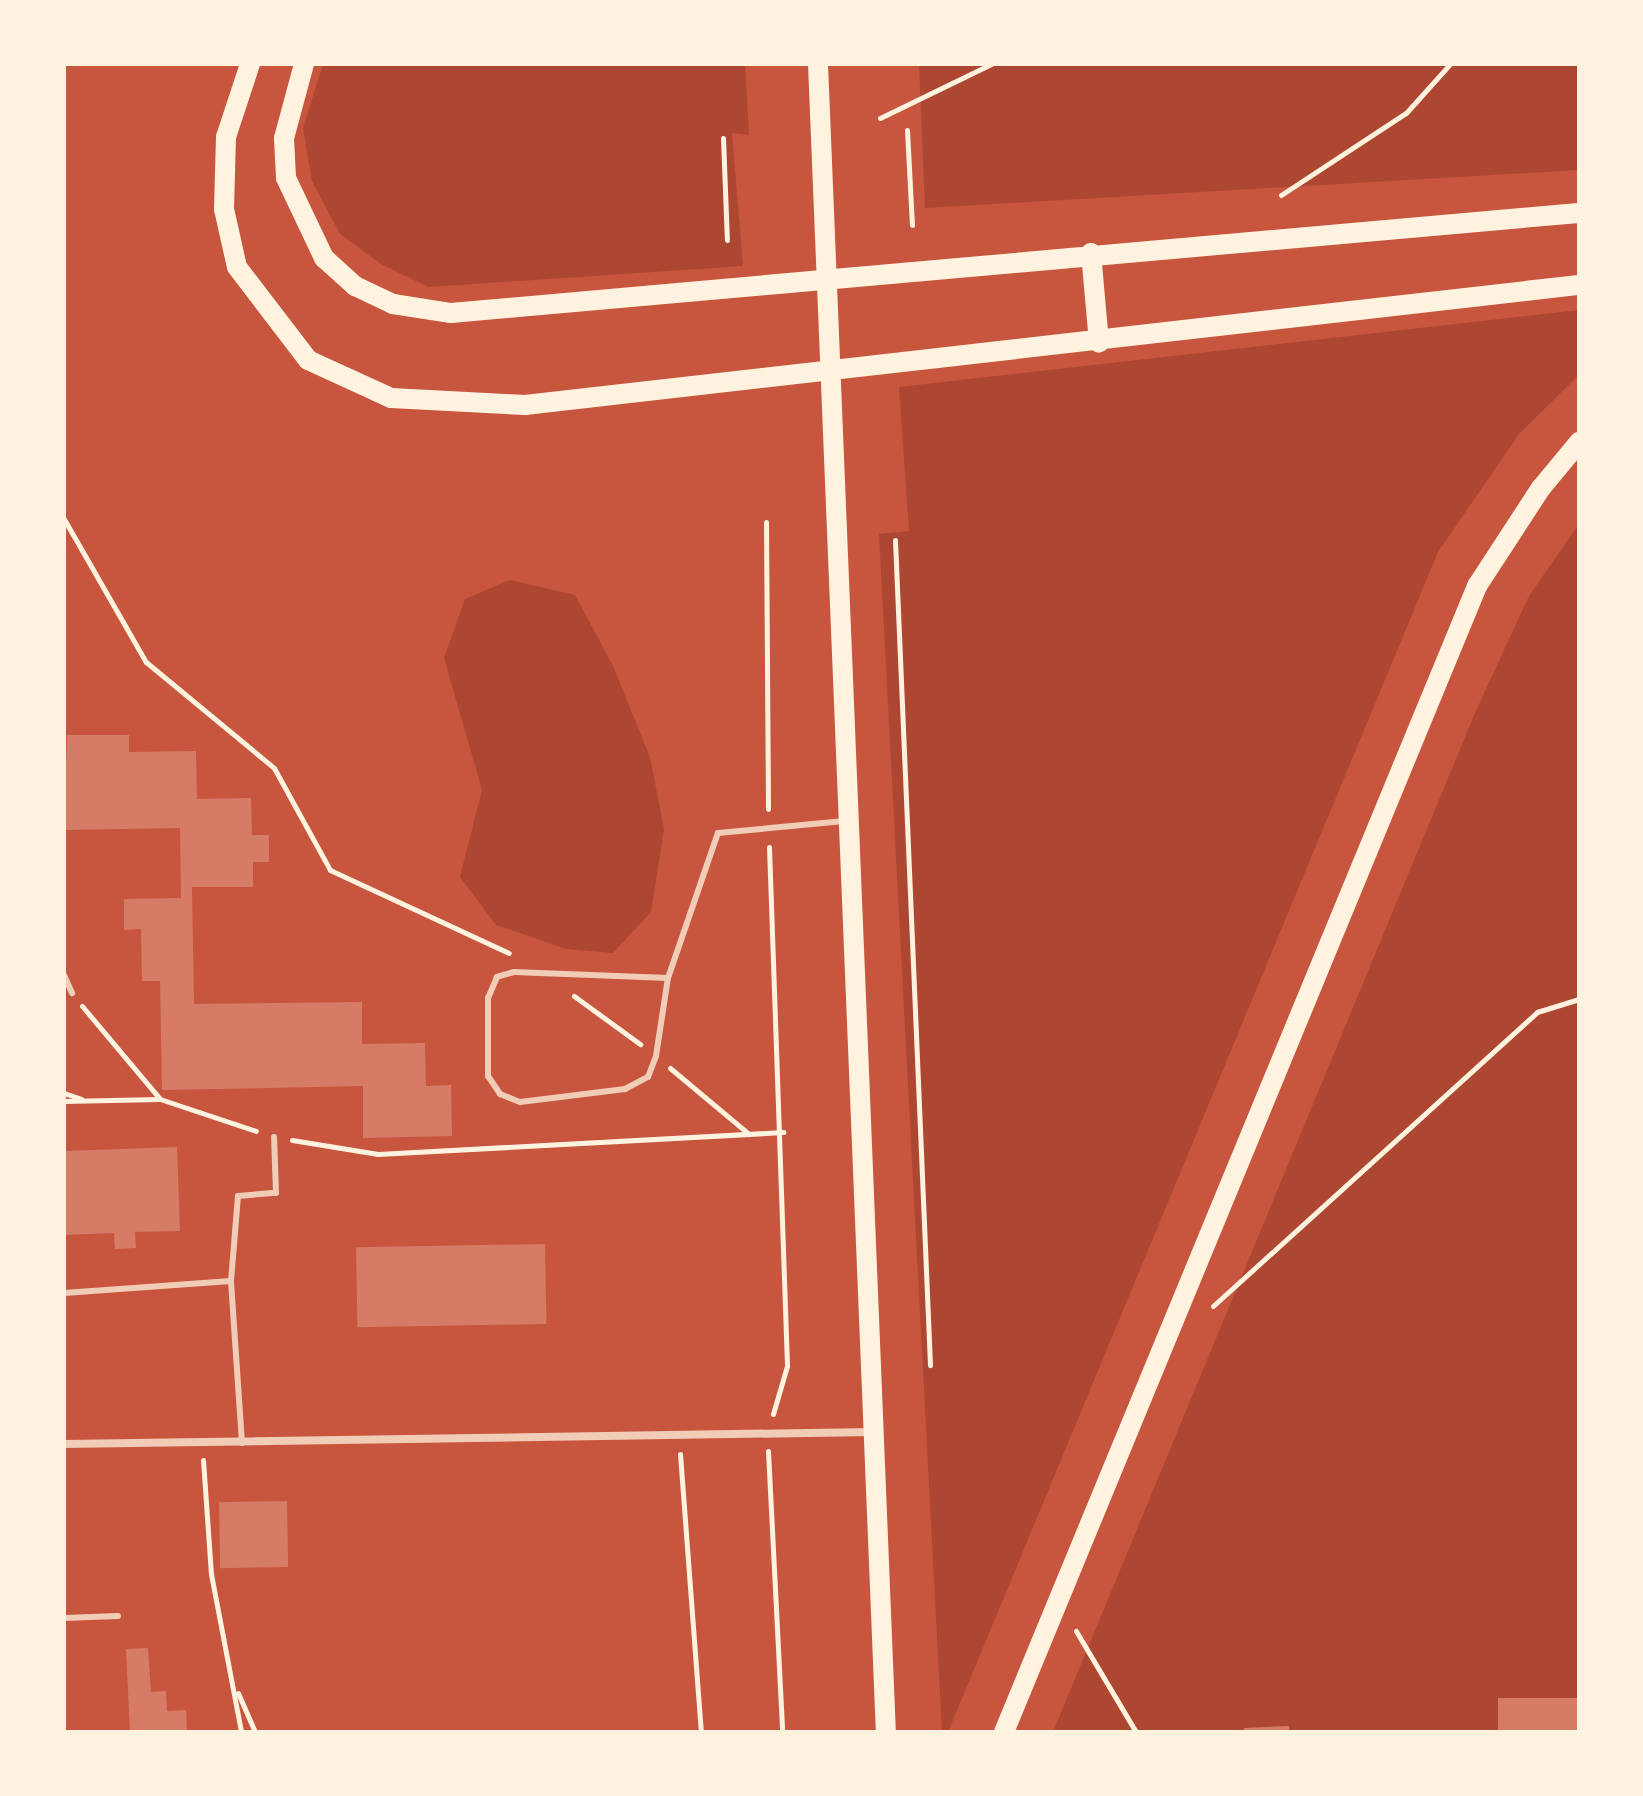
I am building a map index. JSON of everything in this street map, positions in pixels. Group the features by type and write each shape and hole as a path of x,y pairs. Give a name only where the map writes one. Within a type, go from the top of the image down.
{"main road":[{"path":"250,64 226,137 224,209 237,267 308,360 391,398 525,405 1099,343 1579,285"},
{"path":"304,64 284,138 286,178 324,258 355,286 393,304 451,313 519,310 1091,253 1579,213"},
{"path":"818,64 852,821 886,1732"},
{"path":"1091,253 1099,343"},
{"path":"1004,1732 1477,586 1541,488 1579,442"}],"street":[{"path":"64,1444 876,1432"}],"lane":[{"path":"668,978 543,973 497,977 488,998 488,1076 500,1094 520,1102 625,1089 648,1077 656,1056 668,978 718,833 852,821"},
{"path":"64,975 72,993"},
{"path":"242,1443 231,1281 238,1196 276,1193 274,1137"},
{"path":"64,1293 231,1281"},
{"path":"64,1618 118,1616"}],"path":[{"path":"880,118 991,64"},
{"path":"1281,195 1406,113 1450,64"},
{"path":"907,130 912,225"},
{"path":"723,138 727,240"},
{"path":"64,519 146,662 274,768 330,870 543,973 656,1056 749,1134"},
{"path":"766,522 768,828 783,1132 787,1366 767,1435 782,1732"},
{"path":"895,540 930,1365"},
{"path":"72,993 160,1099"},
{"path":"1213,1306 1537,1012 1579,999"},
{"path":"64,1093 85,1101"},
{"path":"64,1101 160,1099 274,1137 378,1154 783,1132"},
{"path":"679,1435 701,1732"},
{"path":"202,1443 211,1574 235,1685 241,1732"},
{"path":"1076,1631 1136,1732"},
{"path":"235,1685 255,1732"}],"shaded area":[{"path":"323,64 745,64 749,135 732,133 743,266 428,287 381,264 340,234 312,181 303,128"},
{"path":"919,64 1579,64 1579,170 925,208"},
{"path":"1579,310 1579,375 1519,434 1438,552 948,1732 942,1732 879,534 909,531 899,387"},
{"path":"1579,524 1579,1732 1053,1732 1475,713 1529,596"},
{"path":"510,580 575,595 613,666 650,757 664,829 651,912 613,953 566,949 496,925 460,877 482,790 444,658 465,599"}],"building":[{"path":"67,735 129,735 129,752 196,751 197,799 251,798 252,835 269,835 269,862 253,862 253,887 192,887 194,1004 362,1002 362,1044 425,1043 426,1086 451,1085 452,1136 363,1138 363,1086 162,1090 160,981 142,981 141,929 124,930 124,899 181,898 180,828 64,830"},
{"path":"177,1147 180,1231 135,1232 136,1248 115,1249 114,1233 64,1235 64,1151"},
{"path":"545,1244 546,1324 357,1327 356,1247"},
{"path":"287,1501 288,1567 220,1568 219,1502"},
{"path":"148,1648 151,1692 166,1691 167,1711 186,1710 187,1732 130,1732 126,1649"},
{"path":"1498,1698 1579,1698 1579,1732 1498,1732"},
{"path":"1289,1726 1289,1732 1244,1732 1244,1728"}]}
